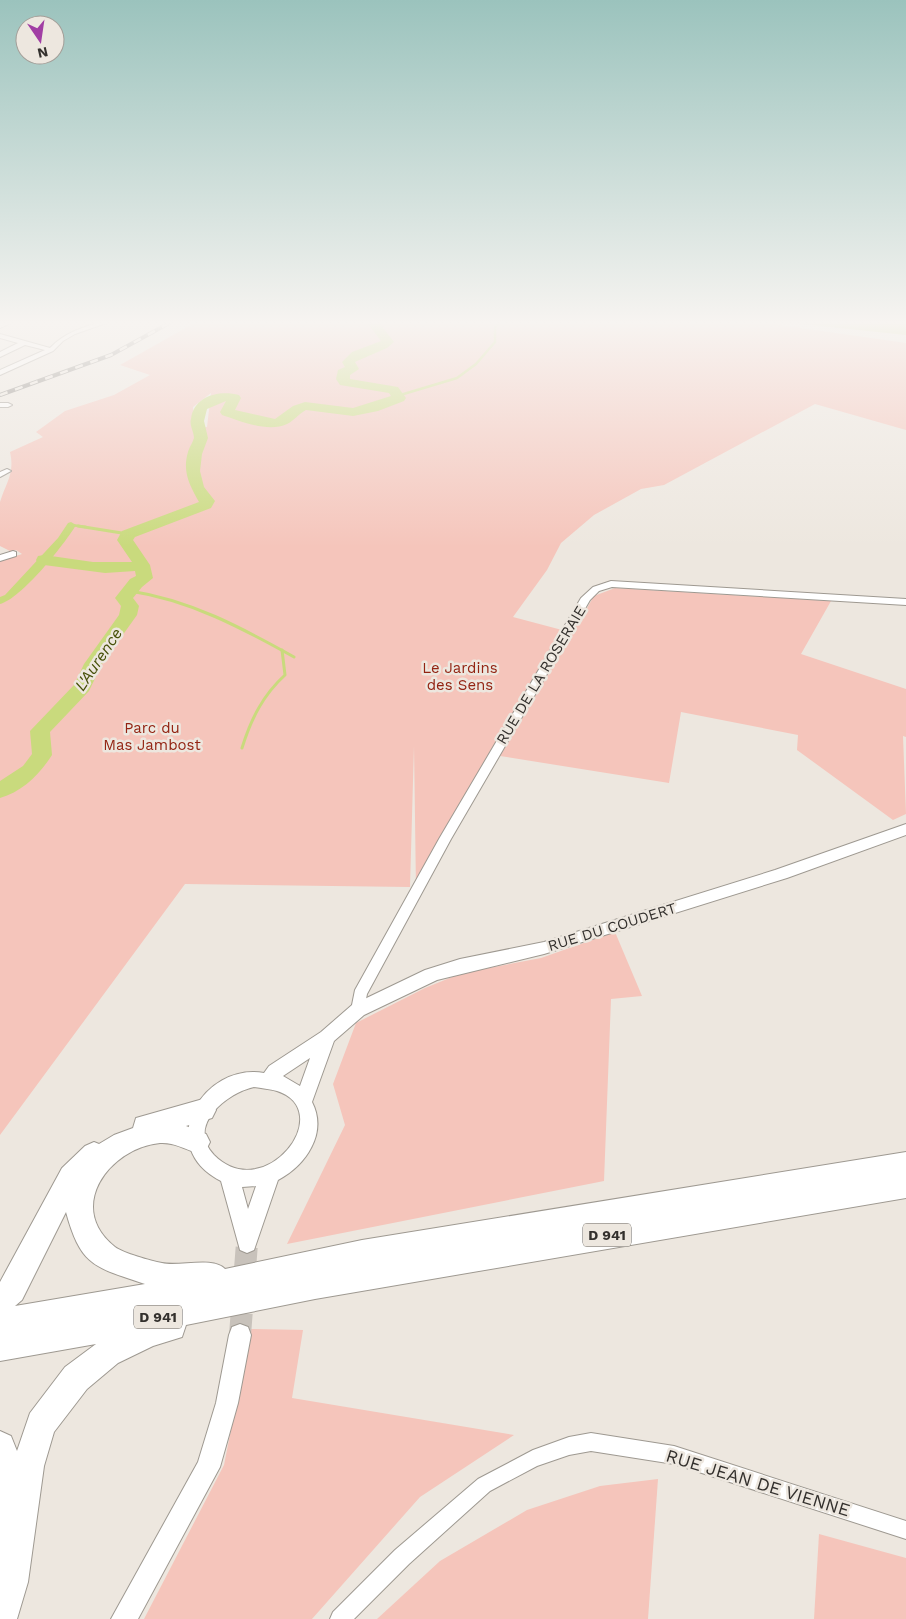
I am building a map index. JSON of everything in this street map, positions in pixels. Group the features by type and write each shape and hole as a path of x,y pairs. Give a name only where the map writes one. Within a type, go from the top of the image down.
{"highway":[{"path":"0,1300 12,1290 71,1176 90,1156 117,1136 143,1126 203,1110"},
{"path":"197,1142 178,1134 153,1134 123,1143 100,1158 88,1175 78,1205 87,1237 107,1258 163,1277 206,1275 238,1280"},
{"name":"D 941","path":"0,1324 238,1280 362,1253 906,1164"},
{"name":"D 941","path":"0,1346 68,1335 315,1285 906,1186"},
{"path":"0,1619 11,1582 28,1466 41,1424 76,1378 108,1353 149,1332 258,1310 315,1285"},
{"path":"0,1447 10,1473 0,1543"}],"street":[{"path":"0,558 13,554"},
{"name":"RUE DE LA ROSERAIE","path":"358,1010 360,994 440,847 586,598 596,589 611,584 906,602"},
{"name":"RUE DU COUDERT","path":"269,1080 276,1071 327,1037 358,1010 431,975 460,966 563,943 781,874 906,829"},
{"name":"RUE DU COUDERT","path":"304,1100 327,1037"},
{"path":"269,1080 295,1090 304,1100 310,1113 311,1127 307,1141 286,1166 270,1174 243,1178 229,1175 214,1168 203,1156 197,1142 197,1126 203,1110 213,1098 225,1089 239,1082 269,1080"},
{"path":"229,1175 247,1243 270,1174"},
{"path":"124,1619 208,1467 227,1403 240,1335"},
{"name":"RUE JEAN DE VIENNE","path":"343,1616 402,1557 484,1485 532,1459 569,1446 591,1442 674,1455 906,1530"}],"green space":[{"path":"109,397 206,397 193,407 194,428 207,427 211,397 906,397 906,430 815,404 664,485 641,489 594,515 561,543 547,570 513,617 562,630 476,777 416,890 414,746 410,887 185,884 0,1135 0,561 22,554 16,550 10,551 0,546 0,502 11,472 10,452 43,437 36,432 65,411"},
{"path":"615,588 831,601 801,654 906,689 906,737 903,736 906,814 893,820 797,750 798,735 681,712 669,783 500,756 594,596"},
{"path":"615,932 642,996 611,999 604,1181 287,1244 345,1125 333,1084 356,1023 425,988 462,973 541,958"},
{"path":"251,1329 303,1330 292,1398 514,1435 420,1497 312,1619 144,1619 224,1465"},
{"path":"658,1479 648,1619 377,1619 440,1561 527,1510 600,1486"},
{"path":"819,1534 906,1558 906,1619 814,1619"}],"waterway":[{"name":"L'Aurence","path":"142,565 125,540 128,534 205,505 207,501 201,494 194,479 193,462 194,454 201,438 197,421 201,407 208,402 224,397 234,398 227,412 254,420 275,423 280,422 297,409 305,406 316,406 342,412 360,412 399,398 398,397"},
{"name":"L'Aurence","path":"71,525 86,527"},
{"name":"L'Aurence","path":"0,601 9,597 62,540 71,525"},
{"name":"L'Aurence","path":"78,526 128,534"},
{"name":"L'Aurence","path":"44,560 105,568 142,565"},
{"name":"L'Aurence","path":"0,791 30,771 42,755 40,731 82,687 93,664 128,615 130,606 124,598 136,583 145,578 142,565"},
{"path":"130,591 152,595 195,608 215,616 282,651"},
{"path":"242,748 249,727 264,699 285,675 282,651"},
{"path":"282,651 294,657"}],"tunnel":[{"path":"240,1335 247,1243"}],"park label":[{"name":"Le Jardins des Sens","path":"460,676"},
{"name":"Parc du Mas Jambost","path":"152,736"}]}
